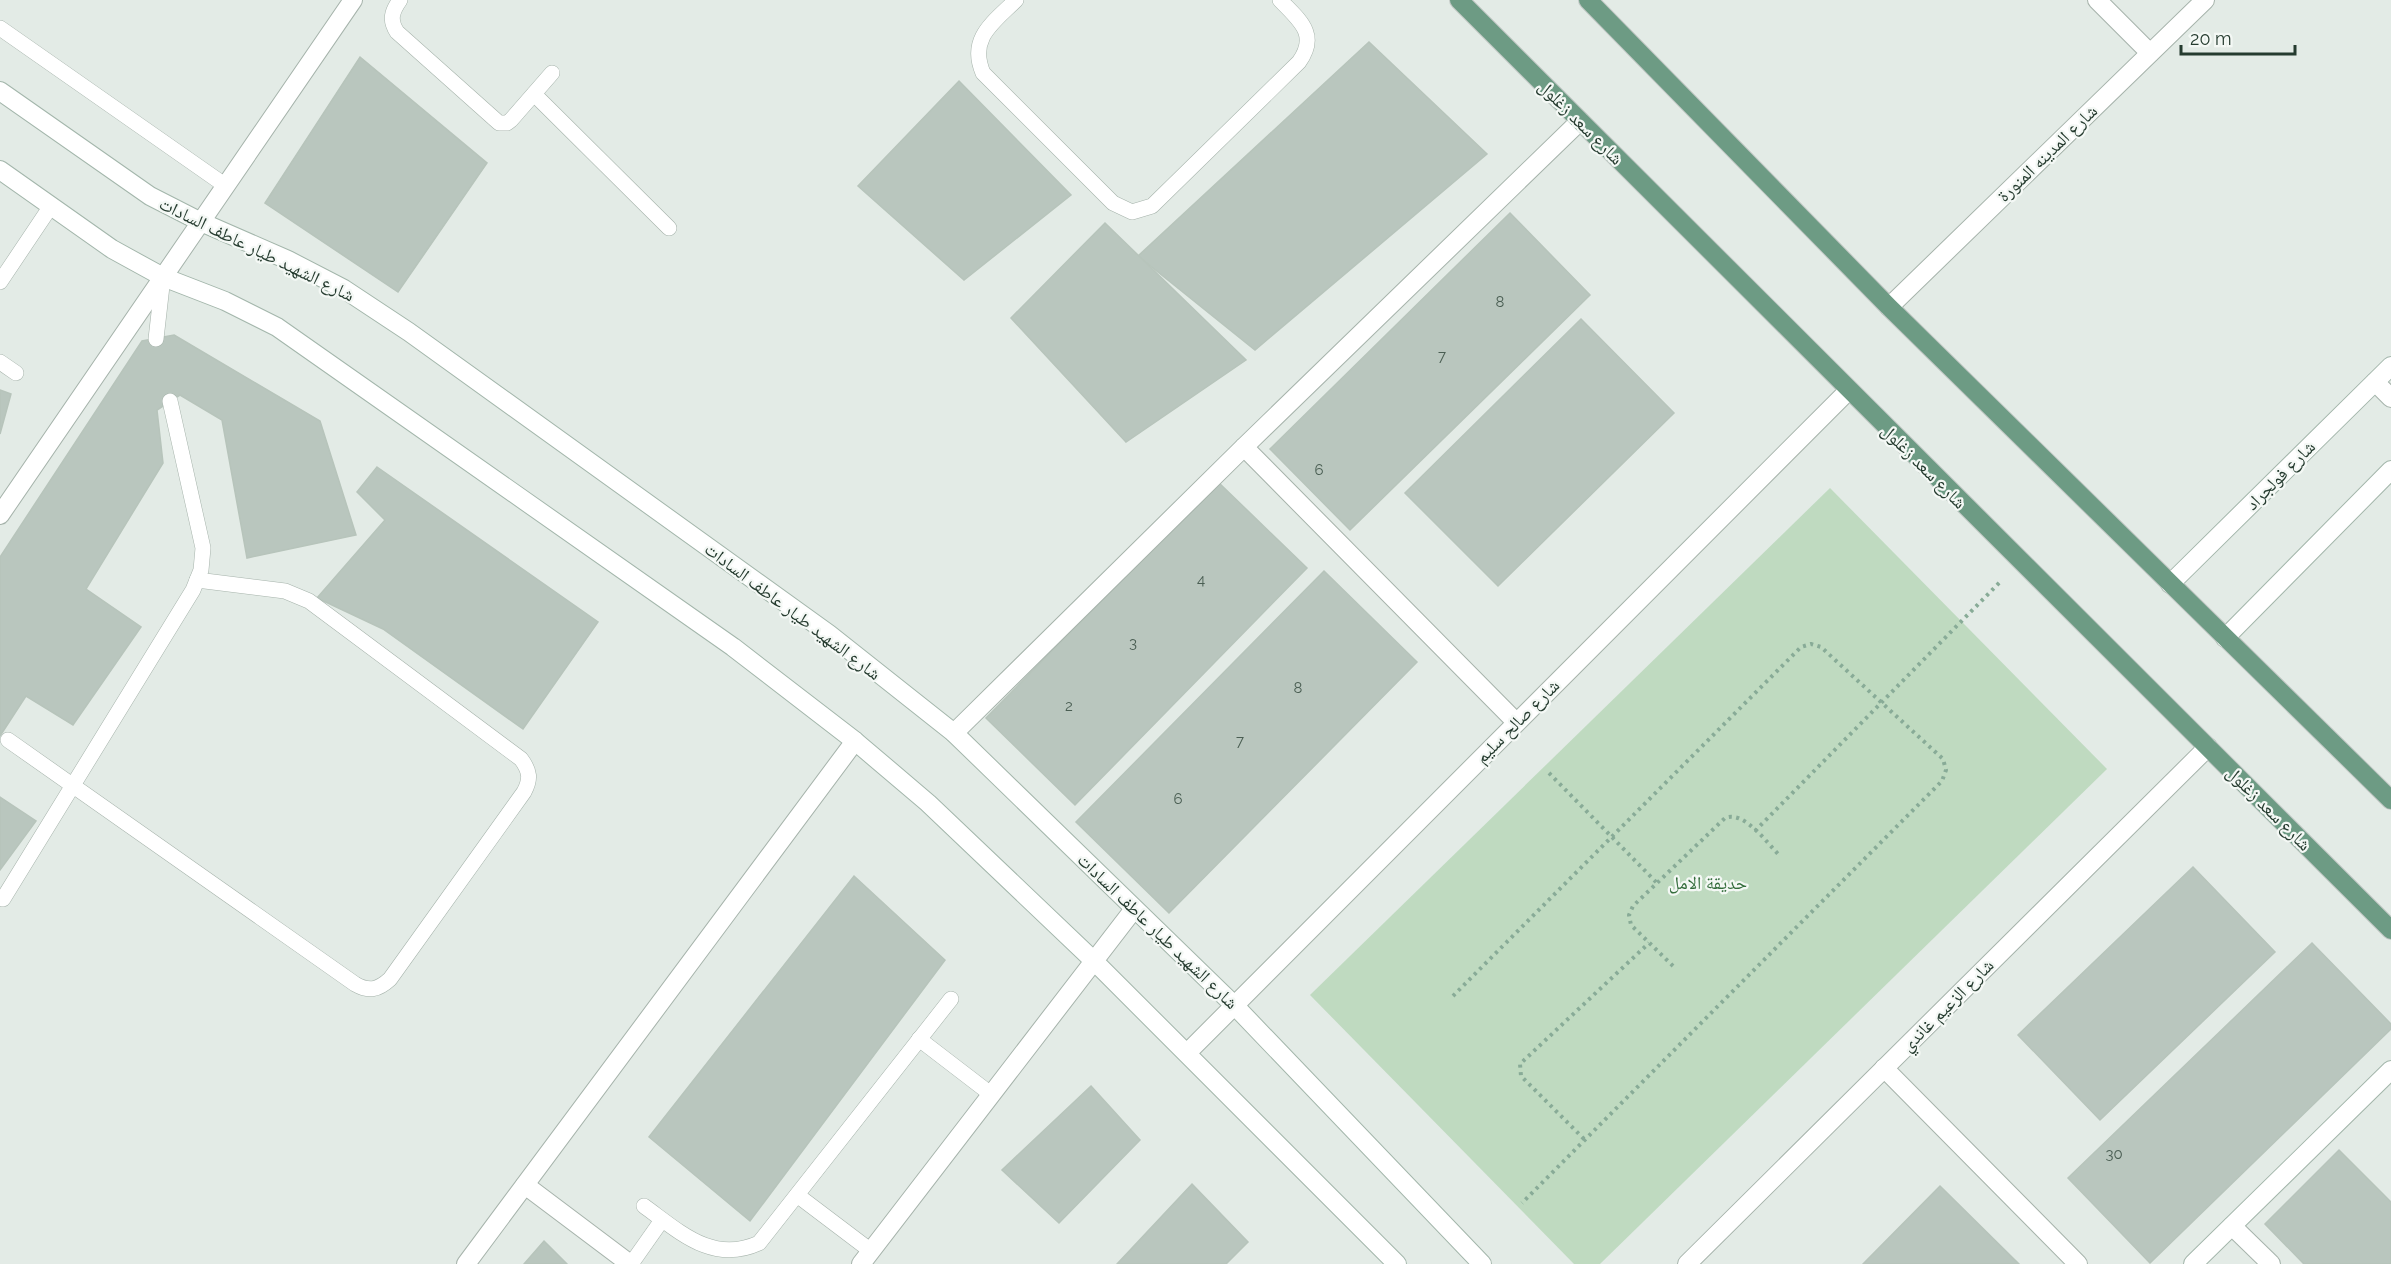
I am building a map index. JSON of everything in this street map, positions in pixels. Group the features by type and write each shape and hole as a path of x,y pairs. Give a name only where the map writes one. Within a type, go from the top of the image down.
{"main road":[{"name":"شارع سعد زغلول","path":"1460,0 2020,562 2391,930"},
{"path":"1588,0 1888,307 2391,800"}],"street":[{"path":"0,515 353,0"},
{"path":"2097,0 2150,53"},
{"name":"شارع المدينه المنورة","path":"1888,307 2205,0"},
{"name":"شارع الشهيد طيار عاطف السادات","path":"0,91 150,196 201,222 288,260 344,289 409,332 829,634 954,734 1235,1006 1482,1264"},
{"path":"954,734 1244,447 1581,121"},
{"path":"0,170 112,249 163,277 225,301 287,334 733,647 855,741 928,803 1094,961 1397,1264"},
{"name":"شارع فولجراد","path":"2170,584 2391,366"},
{"path":"2375,382 2391,398"},
{"name":"شارع صالح سليم","path":"1187,1053 1849,390"},
{"path":"1244,447 1516,722"},
{"path":"2225,638 2391,470"},
{"path":"466,1264 855,741"},
{"name":"شارع الزعيم غاندي","path":"1687,1264 2208,747"},
{"path":"866,1258 1134,909"},
{"path":"1884,1068 2078,1264"},
{"path":"2193,1264 2391,1070"},
{"path":"525,1185 631,1264"},
{"path":"2232,1226 2271,1264"}],"lane":[{"path":"400,0 392,13 397,32 494,121 507,123 552,73"},
{"path":"1016,0 986,30 981,40 978,51 983,72 1113,203 1132,212 1152,206 1299,62 1309,42 1307,33 1302,23 1280,0"},
{"path":"0,28 226,186"},
{"path":"534,94 669,228"},
{"path":"0,282 51,206"},
{"path":"156,339 163,277"},
{"path":"0,362 16,373"},
{"path":"3,899 198,580 203,548 170,401"},
{"path":"8,740 355,984 364,989 375,990 390,979 524,792 530,775 527,766 309,601 285,591 198,580"},
{"path":"644,1206 702,1248 716,1255 732,1255 747,1251 759,1243 951,999"},
{"path":"919,1039 992,1095"},
{"path":"797,1195 866,1258"},
{"path":"631,1264 662,1220"}],"path":[{"path":"1755,831 2020,562"},
{"path":"1453,996 1801,647 1811,644 1821,647 1943,759 1946,770 1942,781 1522,1203"},
{"path":"1549,773 1657,883"},
{"path":"1673,966 1631,925 1629,915 1633,906 1725,818 1730,816 1741,818 1780,856"},
{"path":"1584,1139 1521,1076 1520,1064 1649,943"}],"green space":[{"name":"حديقة الامل","path":"1830,488 2107,769 1600,1264 1574,1264 1310,995"}],"building":[{"path":"1369,42 1487,154 1255,350 1138,256"},
{"path":"360,57 487,163 398,292 265,203"},
{"path":"959,81 1071,195 964,280 858,186"},
{"path":"1510,213 1590,295 1350,530 1270,449"},
{"path":"1105,223 1246,360 1126,442 1011,318"},
{"path":"1581,319 1674,413 1498,586 1405,493"},
{"path":"174,335 320,421 356,535 247,558 222,420 180,395 157,410 163,463 86,589 141,627 73,725 26,696 0,736 0,557 142,341"},
{"path":"0,390 11,394 0,434"},
{"path":"377,467 598,622 523,729 383,629 317,598 385,520 357,492"},
{"path":"1218,482 1307,568 1075,805 986,718"},
{"path":"1324,571 1417,662 1169,913 1076,822"},
{"path":"0,797 36,821 0,870"},
{"path":"2193,867 2275,952 2100,1120 2018,1035"},
{"path":"854,876 945,960 750,1221 649,1137"},
{"path":"2312,943 2391,1024 2391,1029 2150,1263 2068,1178"},
{"path":"1091,1086 1140,1140 1059,1223 1002,1170"},
{"path":"2339,1150 2391,1202 2391,1264 2304,1264 2265,1224"},
{"path":"1192,1184 1248,1242 1226,1264 1117,1264"},
{"path":"1940,1186 2019,1264 1863,1264"},
{"path":"544,1241 567,1264 524,1264"}]}
